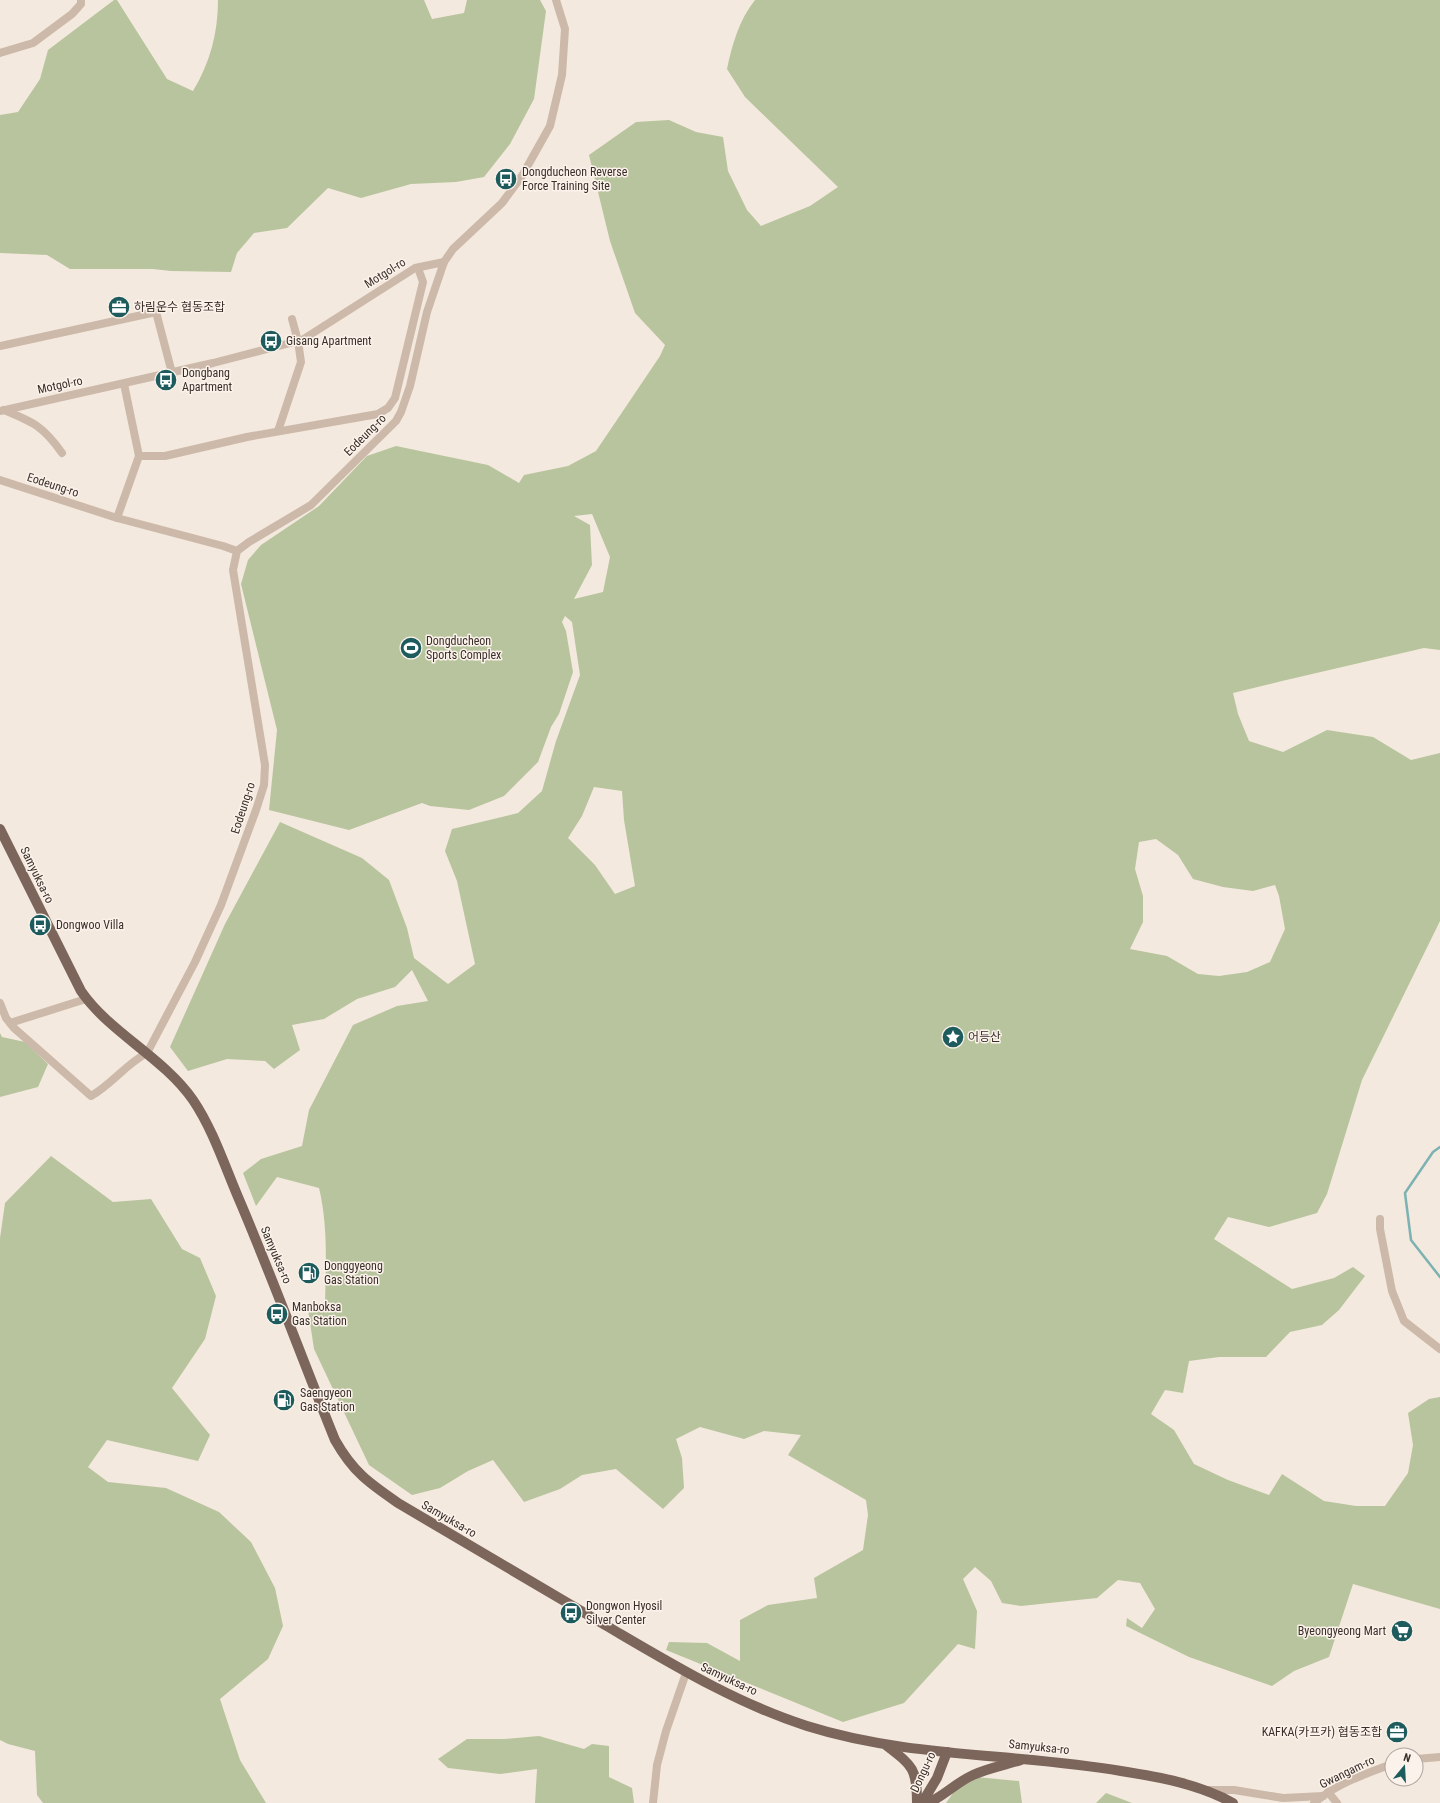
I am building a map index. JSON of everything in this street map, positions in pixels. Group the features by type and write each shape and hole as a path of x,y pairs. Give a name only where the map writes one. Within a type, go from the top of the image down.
{"main road":[{"name":"Samyuksa-ro","path":"0,830 86,999 96,1010 180,1083 202,1115 265,1262 335,1440 350,1464 367,1481 398,1503 686,1673 744,1701 807,1726 883,1744 947,1752 1025,1758 1143,1774 1205,1790 1233,1803"},
{"path":"883,1744 901,1757 913,1770 916,1778 917,1803"},
{"name":"Dongu-ro","path":"922,1803 936,1778 947,1752"},
{"path":"928,1803 935,1800 953,1785 973,1775 1025,1758"}],"street":[{"path":"0,53 33,43 72,14 81,4 81,0"},
{"path":"444,262 452,249 502,203 522,176 550,126 562,75 565,29 556,0"},
{"name":"Motgol-ro","path":"2,410 172,373 298,342 415,268 444,262"},
{"name":"Eodeung-ro","path":"147,1053 195,962 221,904 264,785 265,765 233,570 237,551 249,542 311,505 396,422 410,386 427,312 444,262"},
{"path":"138,456 165,456 247,437 378,414 388,408 395,398 423,282 418,268"},
{"path":"0,346 156,312 172,373"},
{"path":"278,431 301,362 292,319"},
{"path":"117,518 138,456 124,384"},
{"path":"2,410 33,422 52,438 62,453"},
{"name":"Eodeung-ro","path":"0,480 117,518 237,551"},
{"path":"10,1023 86,999"},
{"path":"0,1003 6,1018 10,1023 91,1096 101,1090 134,1060 147,1053"},
{"path":"1380,1219 1380,1230 1391,1285 1404,1321 1440,1350"},
{"path":"653,1803 657,1766 666,1731 686,1673"},
{"path":"1424,1758 1440,1757"},
{"name":"Gwangam-ro","path":"1319,1799 1350,1781 1384,1767"},
{"path":"1205,1790 1234,1790 1283,1798 1319,1799 1337,1803"}],"green space":[{"path":"114,0 117,0 167,79 193,91 204,70 212,47 215,36 218,0 424,0 432,19 464,13 467,0 540,0 546,11 534,99 510,144 484,177 456,182 411,184 361,198 328,188 287,228 254,233 237,253 231,272 171,271 153,269 70,269 47,255 0,253 0,115 18,112 40,79 48,50"},
{"path":"755,0 1440,0 1440,650 1424,648 1233,693 1238,714 1249,741 1283,752 1327,730 1373,737 1411,760 1440,753 1440,921 1362,1080 1327,1194 1317,1213 1269,1227 1228,1217 1214,1239 1292,1289 1334,1278 1353,1267 1365,1276 1339,1310 1322,1325 1290,1332 1266,1357 1219,1357 1189,1361 1183,1393 1165,1390 1151,1414 1174,1430 1194,1464 1228,1480 1269,1495 1282,1474 1324,1501 1356,1506 1385,1506 1408,1473 1413,1445 1408,1413 1429,1399 1440,1397 1440,1609 1353,1584 1329,1657 1294,1671 1272,1686 1189,1657 1126,1626 1127,1618 1142,1628 1155,1609 1140,1583 1118,1580 1097,1598 1021,1606 1002,1603 991,1581 975,1567 963,1579 977,1611 975,1649 958,1644 904,1703 843,1722 666,1650 669,1642 707,1643 740,1661 740,1620 768,1605 817,1598 814,1578 863,1550 868,1515 866,1500 788,1455 801,1435 764,1431 744,1439 700,1427 676,1439 682,1458 684,1488 663,1509 616,1469 582,1475 560,1489 524,1502 493,1460 468,1471 440,1488 412,1495 369,1465 314,1349 307,1303 325,1303 325,1231 319,1188 277,1177 256,1206 243,1173 261,1159 302,1146 309,1110 353,1025 397,1006 428,1001 412,970 395,987 357,999 324,1019 292,1025 300,1050 274,1069 265,1061 227,1059 188,1071 170,1047 225,924 280,822 362,858 389,880 407,928 414,958 448,984 475,964 457,881 445,851 452,829 518,813 542,791 556,741 580,675 572,622 565,616 562,622 566,631 573,672 559,714 551,727 538,762 504,796 469,810 430,806 422,803 349,830 269,810 277,730 241,584 248,560 261,545 319,506 367,456 396,446 488,465 519,483 524,475 568,466 596,451 660,356 665,345 635,313 610,241 589,155 636,122 669,120 696,132 723,137 728,171 747,210 761,226 810,206 838,187 745,97 727,69 740,24","holes":["592,514 610,557 603,592 574,599 592,565 590,525 574,516","594,787 622,791 624,820 635,886 615,894 595,865 568,838 582,816","1156,839 1178,855 1193,879 1223,887 1253,891 1275,885 1279,896 1285,929 1270,962 1247,972 1219,976 1198,974 1167,956 1130,949 1143,922 1143,896 1135,869 1139,842"]},
{"path":"0,1033 2,1037 25,1042 48,1064 38,1087 0,1097"},
{"path":"51,1156 113,1202 151,1199 182,1249 200,1258 216,1296 205,1339 172,1388 210,1435 198,1461 107,1440 88,1467 108,1482 166,1488 219,1512 251,1542 275,1588 283,1626 268,1659 220,1699 240,1760 266,1803 43,1803 37,1795 35,1751 8,1744 0,1740 0,1238 5,1203"},
{"path":"539,1736 584,1749 592,1744 609,1746 609,1777 632,1788 634,1803 535,1803 537,1769 500,1774 448,1768 438,1759 467,1739 504,1739"},
{"path":"965,1776 1019,1781 1022,1803 946,1803"},
{"path":"1106,1793 1132,1803 1096,1803"}],"waterway":[{"path":"1440,1147 1433,1152 1405,1193 1411,1240 1440,1277"}],"place":[{"name":"Dongducheon Reverse Force Training Site","path":"506,179"},
{"name":"하림운수 협동조합","path":"119,307"},
{"name":"Gisang Apartment","path":"271,341"},
{"name":"Dongbang Apartment","path":"166,380"},
{"name":"Dongducheon Sports Complex","path":"411,648"},
{"name":"Dongwoo Villa","path":"40,925"},
{"name":"어등산","path":"953,1037"},
{"name":"Donggyeong Gas Station","path":"309,1273"},
{"name":"Manboksa Gas Station","path":"277,1314"},
{"name":"Saengyeon Gas Station","path":"284,1400"},
{"name":"Dongwon Hyosil Silver Center","path":"571,1613"},
{"name":"Byeongyeong Mart","path":"1402,1631"},
{"name":"KAFKA(카프카) 협동조합","path":"1397,1732"}]}
